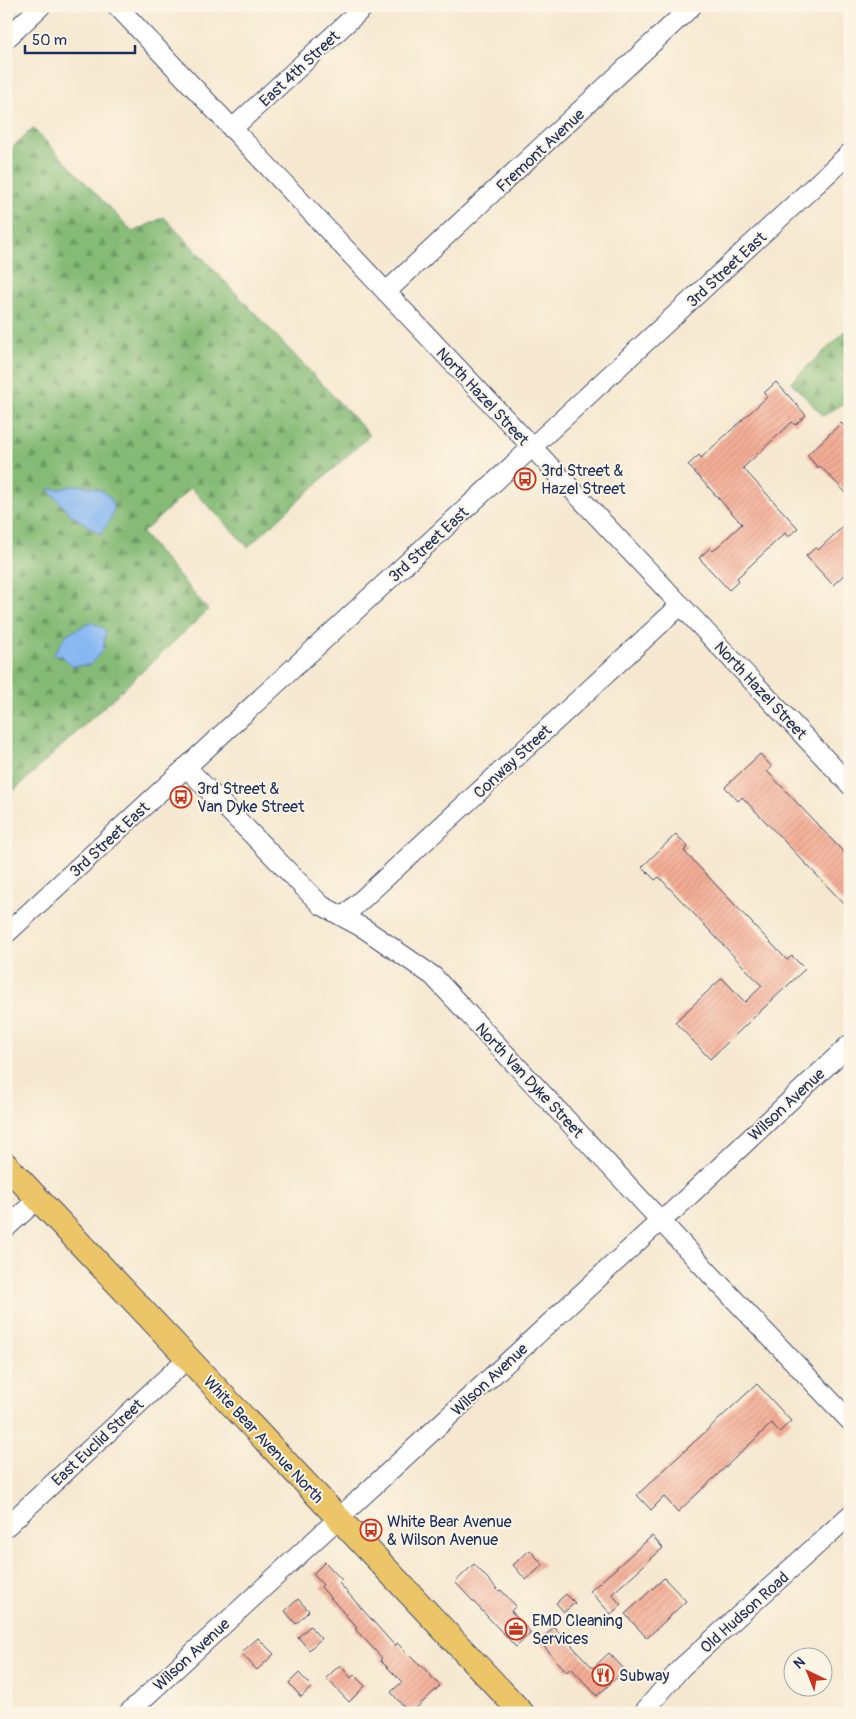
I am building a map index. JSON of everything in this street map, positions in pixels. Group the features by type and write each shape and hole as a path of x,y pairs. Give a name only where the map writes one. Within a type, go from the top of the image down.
{"main road":[{"name":"White Bear Avenue North","path":"6,1165 522,1713"}],"street":[{"path":"6,39 41,6"},
{"name":"North Hazel Street","path":"117,6 850,785"},
{"name":"East 4th Street","path":"232,129 365,6"},
{"name":"Fremont Avenue","path":"386,292 692,6"},
{"name":"3rd Street East","path":"6,934 850,153"},
{"name":"Conway Street","path":"343,917 681,605"},
{"name":"North Van Dyke Street","path":"186,767 321,905 365,929 433,976 738,1305 850,1421"},
{"name":"Wilson Avenue","path":"128,1713 661,1220 673,1211 850,1044"},
{"path":"6,1228 38,1198"},
{"name":"East Euclid Street","path":"6,1527 188,1358"},
{"name":"Old Hudson Road","path":"643,1713 681,1668 786,1575 850,1515"}],"green space":[{"path":"33,128 133,232 164,217 370,435 248,547 191,488 142,533 208,610 6,798 6,153"},
{"path":"850,327 850,411 843,404 823,416 791,382"}],"water":[{"path":"76,485 96,488 111,500 113,513 100,534 70,514 48,489 59,489"},
{"path":"92,622 106,630 103,650 90,665 72,666 62,656 53,655 67,634"}],"building":[{"path":"776,382 806,415 795,425 792,422 743,468 798,528 788,537 785,533 737,578 739,581 729,590 699,558 710,548 713,551 742,524 688,465 699,455 701,458 767,397 764,393"},
{"path":"841,423 850,432 850,497 820,466 818,468 807,455"},
{"path":"850,520 850,569 833,585 806,556 816,547 818,550"},
{"path":"760,754 772,767 767,771 850,859 850,910 742,797 738,801 725,787"},
{"path":"676,834 688,847 684,851 787,960 792,956 805,969 710,1059 675,1022 722,978 745,1002 762,986 659,877 655,880 642,867"},
{"path":"757,1384 791,1421 779,1432 772,1423 678,1512 664,1497 651,1510 637,1495"},
{"path":"652,1536 663,1548 612,1594 621,1605 611,1614 590,1591"},
{"path":"530,1550 543,1565 526,1580 513,1565"},
{"path":"325,1562 342,1580 339,1583 395,1646 397,1643 440,1686 411,1713 391,1692 402,1682 380,1660 382,1658 355,1629 357,1628 321,1587 323,1585 313,1574"},
{"path":"474,1564 516,1606 511,1611 531,1633 516,1647 455,1582"},
{"path":"664,1578 686,1601 647,1638 625,1614"},
{"path":"566,1594 575,1603 564,1612 556,1603"},
{"path":"298,1599 309,1611 296,1624 285,1611"},
{"path":"310,1626 321,1639 309,1650 298,1637"},
{"path":"554,1627 593,1668 609,1653 625,1670 597,1696 571,1668 567,1672 539,1641"},
{"path":"258,1638 274,1654 257,1670 241,1653"},
{"path":"340,1665 351,1678 354,1675 365,1686 349,1702 326,1678"},
{"path":"299,1673 312,1687 301,1697 289,1683"}],"place":[{"name":"3rd Street & Hazel Street","path":"525,479"},
{"name":"3rd Street & Van Dyke Street","path":"181,797"},
{"name":"White Bear Avenue & Wilson Avenue","path":"371,1530"},
{"name":"EMD Cleaning Services","path":"516,1629"},
{"name":"Subway","path":"603,1675"}]}
